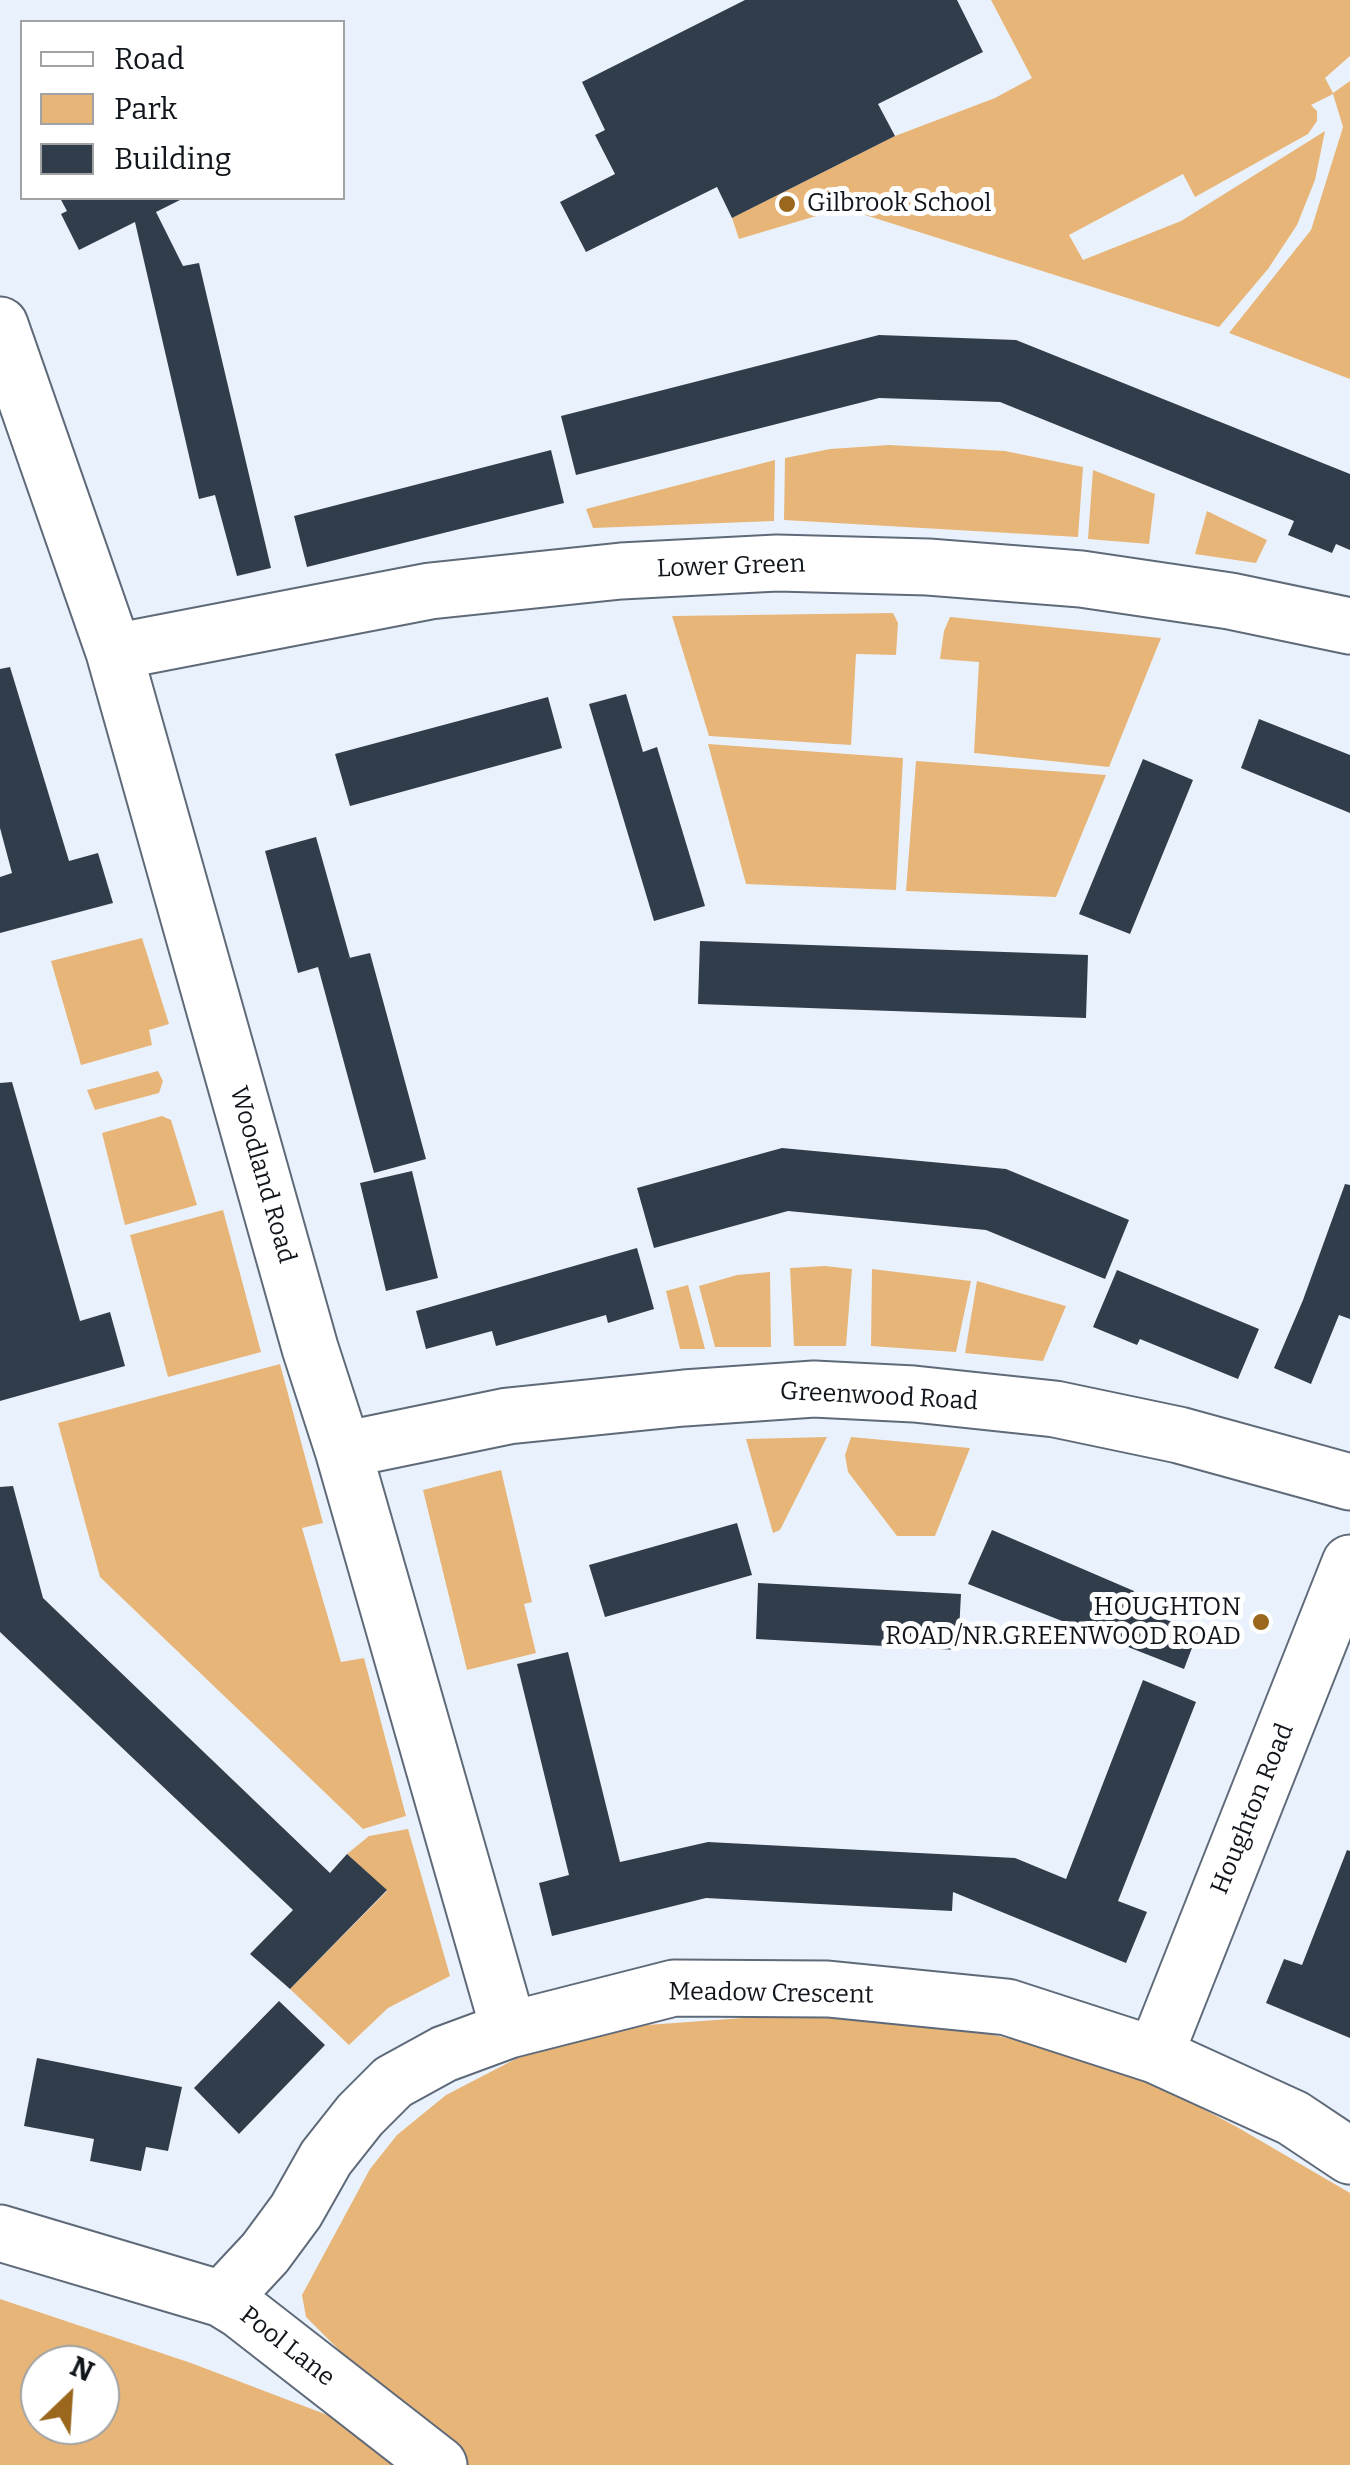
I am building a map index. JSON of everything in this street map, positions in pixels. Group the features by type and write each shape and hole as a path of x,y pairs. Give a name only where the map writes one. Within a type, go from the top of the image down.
{"street":[{"name":"Woodland Road","path":"0,325 114,652 508,2030"},
{"name":"Lower Green","path":"114,652 430,592 621,570 777,563 928,567 1081,579 1230,601 1350,626"},
{"name":"Greenwood Road","path":"343,1450 508,1416 814,1388 1055,1408 1179,1435 1350,1482"},
{"name":"Houghton Road","path":"1155,2056 1350,1564"},
{"name":"Meadow Crescent","path":"222,2299 265,2253 296,2211 326,2158 392,2082 444,2054 508,2030 674,1988 828,1989 1007,2007 1155,2056 1293,2118 1350,2156"},
{"name":"Pool Lane","path":"0,2233 222,2299 438,2465"}],"green space":[{"path":"991,0 1350,0 1350,56 1325,78 1333,93 1350,81 1350,379 1229,333 1311,230 1343,127 1333,94 1311,105 1317,111 1317,121 1308,134 1195,197 1183,174 1069,235 1083,260 1181,221 1325,131 1315,180 1297,225 1268,269 1219,327 843,208 739,239 732,218 895,136 995,98 1032,78"},
{"path":"889,445 1005,451 1083,467 1078,537 784,520 785,458 830,449"},
{"path":"775,460 774,521 593,528 586,509"},
{"path":"1093,470 1155,494 1149,544 1088,539"},
{"path":"1207,511 1267,540 1256,563 1195,554"},
{"path":"893,613 898,623 896,655 856,654 851,745 709,736 672,616"},
{"path":"950,617 1161,638 1109,767 974,753 979,662 940,659"},
{"path":"708,744 903,758 896,890 746,884"},
{"path":"916,761 1106,775 1056,897 906,891"},
{"path":"142,938 169,1024 149,1030 152,1045 81,1065 51,961"},
{"path":"158,1071 163,1081 159,1093 95,1110 87,1090"},
{"path":"162,1116 171,1120 197,1205 125,1225 102,1133"},
{"path":"223,1210 261,1352 168,1377 130,1235"},
{"path":"790,1268 852,1269 846,1346 794,1346"},
{"path":"872,1269 971,1281 956,1352 871,1346"},
{"path":"770,1272 771,1347 715,1347 699,1286 737,1275"},
{"path":"977,1281 1066,1306 1043,1361 965,1353"},
{"path":"688,1285 705,1349 680,1349 666,1291"},
{"path":"280,1364 323,1523 302,1528 341,1662 364,1658 406,1816 363,1829 100,1577 58,1423"},
{"path":"827,1437 780,1530 773,1533 746,1439"},
{"path":"851,1437 970,1448 935,1536 897,1536 848,1472 845,1455"},
{"path":"501,1470 532,1602 524,1604 536,1653 467,1670 423,1490"},
{"path":"408,1829 450,1976 388,2008 349,2045 290,1989 387,1891 347,1854 369,1836"},
{"path":"826,2012 946,2025 1111,2060 1350,2193 1350,2465 468,2465 381,2392 306,2317 302,2295 370,2169 397,2135 446,2095 531,2051 647,2025"},
{"path":"0,2299 191,2363 372,2432 412,2465 0,2465"}],"building":[{"path":"745,0 957,0 983,52 878,104 895,136 732,218 717,187 586,252 560,202 615,174 595,135 605,130 582,82"},
{"path":"61,200 180,200 156,212 183,266 199,263 271,568 237,576 215,495 199,499 135,222 79,250 61,214 67,211"},
{"path":"879,335 1016,340 1350,474 1350,550 1336,544 1332,553 1288,535 1294,521 1000,402 879,398 576,475 561,416"},
{"path":"551,450 564,503 307,567 294,516"},
{"path":"10,667 69,861 98,853 113,903 0,933 0,877 12,873 0,828 0,669"},
{"path":"626,694 643,752 657,747 705,906 654,921 589,704"},
{"path":"548,697 562,748 350,806 335,754"},
{"path":"1259,719 1350,755 1350,813 1241,768"},
{"path":"1143,759 1193,780 1130,934 1079,914"},
{"path":"316,837 350,958 370,953 426,1159 374,1173 318,967 298,973 265,851"},
{"path":"700,941 1088,955 1086,1018 698,1004"},
{"path":"12,1082 80,1321 110,1312 125,1366 0,1401 0,1083"},
{"path":"782,1148 1006,1169 1129,1220 1105,1279 986,1230 788,1211 654,1248 637,1188"},
{"path":"412,1171 438,1278 386,1291 360,1183"},
{"path":"1345,1184 1350,1185 1350,1319 1339,1315 1311,1384 1274,1368"},
{"path":"637,1248 654,1309 608,1323 606,1315 496,1346 492,1331 426,1349 416,1311"},
{"path":"1117,1270 1259,1329 1238,1379 1140,1339 1137,1345 1093,1327"},
{"path":"13,1486 43,1598 330,1873 347,1854 387,1890 290,1989 250,1954 293,1910 0,1632 0,1487"},
{"path":"737,1523 752,1575 605,1617 589,1565"},
{"path":"992,1530 1134,1591 1128,1605 1198,1632 1184,1669 968,1584"},
{"path":"758,1583 961,1594 958,1650 756,1639"},
{"path":"568,1652 620,1862 708,1842 1015,1858 1066,1879 1143,1680 1196,1702 1118,1901 1147,1912 1126,1963 953,1892 952,1911 706,1898 552,1936 539,1883 569,1875 517,1664"},
{"path":"1347,1850 1350,2038 1266,2003 1284,1959 1302,1965"},
{"path":"279,2001 325,2045 239,2134 194,2088"},
{"path":"37,2058 182,2087 168,2151 146,2147 141,2171 90,2161 94,2139 24,2126"}],"place":[{"name":"Gilbrook School","path":"787,204"},
{"name":"HOUGHTON ROAD/NR.GREENWOOD ROAD","path":"1261,1622"}]}
